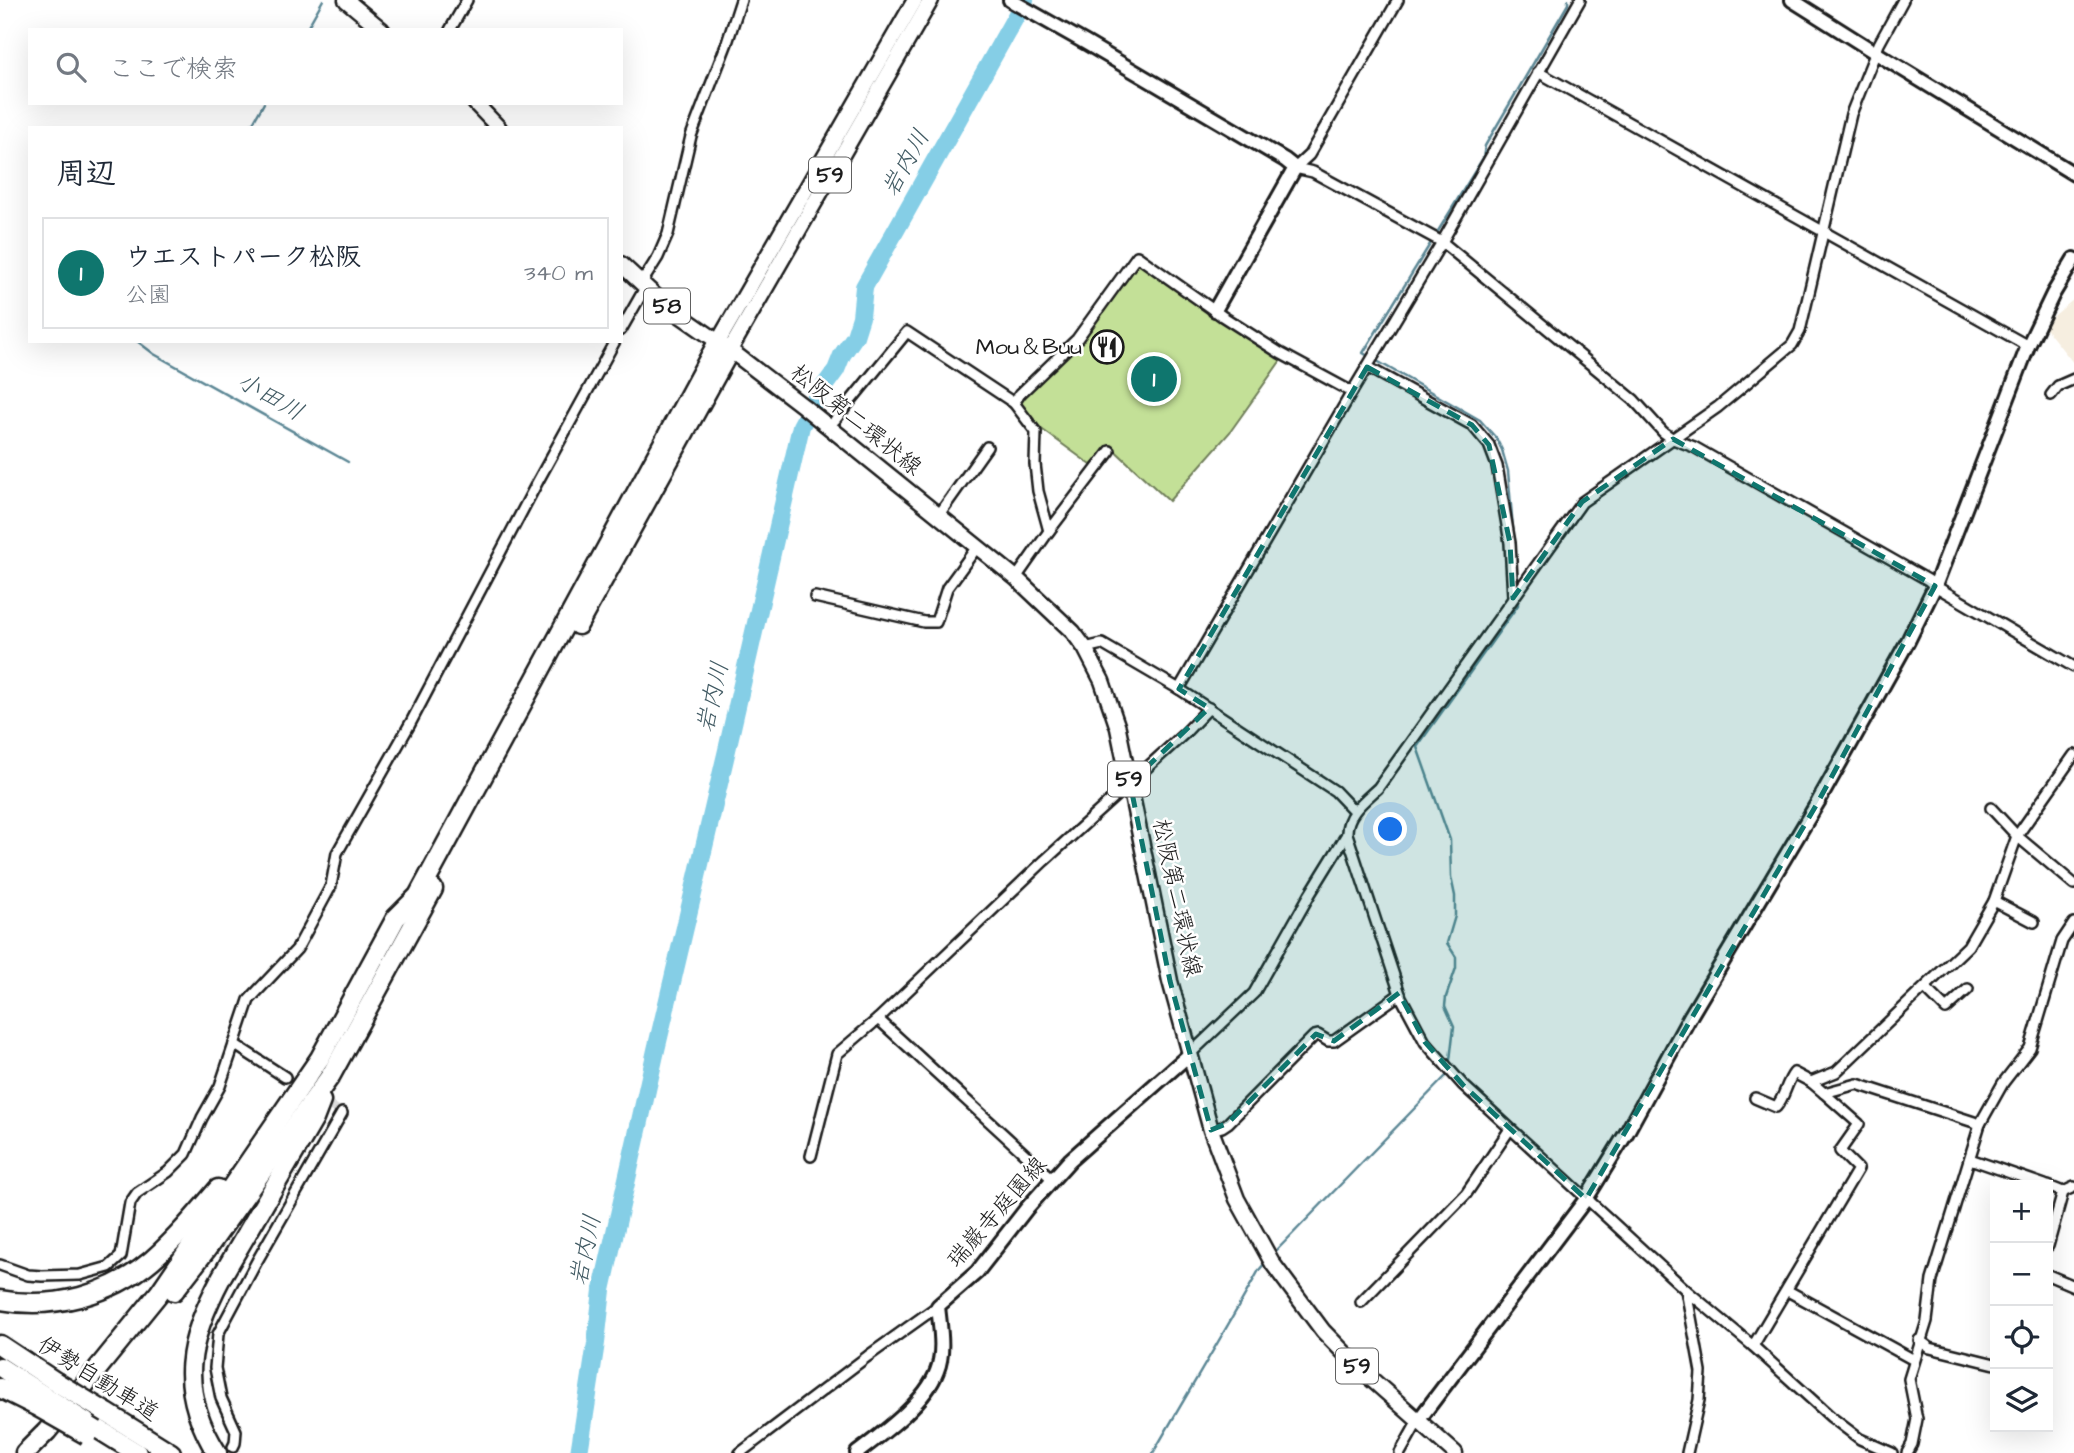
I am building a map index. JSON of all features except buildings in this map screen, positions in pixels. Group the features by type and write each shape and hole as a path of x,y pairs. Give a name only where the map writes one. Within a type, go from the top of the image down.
{"highway":[{"path":"225,1450 202,1427 192,1388 190,1361 196,1334 209,1300 314,1119 331,1075 724,346"},
{"path":"25,1453 47,1431 159,1293 320,1058 397,918 418,896 724,346"},
{"path":"40,1453 116,1366 206,1250 331,1075"},
{"path":"0,1300 37,1303 66,1301 99,1292 127,1277 151,1261 182,1231 228,1178 253,1155"},
{"name":"伊勢自動車道","path":"0,1345 56,1382 96,1425 138,1453"},
{"name":"伊勢自動車道","path":"0,1367 40,1401 171,1453"},
{"path":"0,1388 40,1401"},
{"path":"96,1425 121,1453"}],"main road":[{"path":"346,0 380,28"},
{"name":"59","path":"724,346 915,0"},
{"name":"59","path":"724,346 931,0"},
{"path":"477,105 497,126"},
{"name":"58","path":"623,266 664,304 724,346"},
{"name":"松阪第二環状線","path":"724,346 803,406 1016,578 1066,625 1085,648 1099,674 1112,710 1130,783 1170,981 1210,1129 1237,1199 1273,1264 1299,1302 1333,1342 1455,1453"}],"street":[{"path":"451,28 467,0"},
{"path":"623,326 668,234 691,136 741,0"},
{"path":"1215,310 1295,169 1309,155 1398,0"},
{"path":"1792,0 2074,174"},
{"path":"1892,1453 1860,1439 1832,1417 1686,1290 1463,1085 1429,1048 1400,994 1347,834 1347,826 1354,811 1377,788 1581,502 1718,407 1792,345 1800,331 1851,114 1876,53 1903,0"},
{"path":"1011,1 1263,146 1295,169 1313,172 1441,241 1633,400 1673,439 1694,447 2074,667"},
{"path":"1179,690 1580,1"},
{"path":"1538,72 2028,346"},
{"path":"1014,403 1077,339 1137,257 1280,353 1352,392"},
{"path":"1400,1453 1418,1421 1586,1199 1627,1132 1691,1015 1818,802 1908,641 1935,586 2028,346 2074,259"},
{"path":"835,420 907,332 1014,403 1036,432 1034,464 1049,531"},
{"path":"0,1265 28,1275 80,1275 109,1267 121,1256 130,1203 137,1193 168,1172 187,1154 202,1118 220,1086 249,1000 297,949 331,886 337,853 410,724 614,343"},
{"path":"1370,361 1472,425 1489,445 1497,466 1517,593"},
{"path":"2051,396 2058,386 2074,379"},
{"path":"938,516 988,447"},
{"path":"1016,578 1110,451"},
{"path":"815,597 924,622 936,622 947,588 977,547"},
{"path":"1085,648 1102,644 1209,708 1335,791 1354,811"},
{"path":"811,1156 837,1054 1209,708"},
{"path":"1811,1082 1836,1072 1968,946 1994,901 2017,836 2074,755"},
{"path":"1991,808 2017,836 2074,884"},
{"path":"1191,1053 1254,993 1347,834"},
{"path":"1994,901 2034,922"},
{"path":"1907,1453 1912,1444 1917,1419 1909,1378 1927,1321 1932,1280 1980,1124 2003,1083 2030,1048 2062,941 2074,923"},
{"path":"1926,988 1947,1009 1968,989"},
{"path":"1210,1129 1228,1123 1314,1036 1334,1041 1400,994"},
{"path":"877,1019 1052,1178"},
{"path":"234,1044 285,1077"},
{"name":"瑞巌寺庭園線","path":"939,1306 977,1272 1052,1178 1091,1140 1191,1053"},
{"path":"1753,1346 1858,1169 1840,1151 1859,1124 1811,1082 1794,1073 1776,1107 1755,1098"},
{"path":"1824,1093 1857,1084 1980,1124"},
{"path":"225,1450 235,1443 236,1431 221,1398 215,1368 218,1334 342,1113"},
{"path":"1361,1301 1466,1194 1510,1129"},
{"path":"1970,1159 2029,1180"},
{"path":"2053,1188 2063,1192 2074,1187"},
{"path":"2049,1243 2063,1192"},
{"path":"2053,1277 2074,1286"},
{"path":"1686,1290 1701,1372 1699,1400 1687,1453"},
{"path":"1788,1291 1914,1360"},
{"path":"740,1453 939,1306"},
{"path":"857,1453 897,1423 922,1396 937,1372 942,1347 939,1306"},
{"path":"1919,1340 1930,1348 1990,1363"}],"highlighted area":[{"path":"1367,367 1472,425 1489,445 1510,543 1513,598 1582,502 1673,439 1935,586 1818,802 1586,1199 1463,1085 1425,1042 1399,993 1334,1041 1316,1034 1228,1123 1211,1130 1170,981 1130,783 1209,708 1179,689"}],"shaded area":[{"path":"2074,299 2074,364 2043,325"}],"green space":[{"path":"1137,264 1141,264 1281,360 1230,432 1169,501 1110,446 1091,465 1036,425 1020,407 1022,398 1080,340"}],"waterway":[{"name":"小田川","path":"307,28 323,0"},
{"name":"岩内川","path":"579,1453 602,1290 801,426 855,336 861,317 864,287 1025,0"},
{"path":"1518,586 1508,471 1496,438 1480,420 1363,353 1483,158 1485,146 1568,0"},
{"name":"小田川","path":"251,126 263,105"},
{"name":"小田川","path":"140,343 154,354 348,462"},
{"path":"1450,1060 1454,1026 1445,1006 1456,968 1456,957 1447,943 1455,916 1450,840 1417,747 1518,605 1518,596"},
{"path":"1274,1253 1446,1076"},
{"path":"1153,1453 1265,1263"}],"tunnel":[{"path":"319,1099 342,1113"}],"place":[{"name":"Mou＆Buu","path":"1107,347"},
{"name":"ウエストパーク松阪","path":"1154,379"}]}
